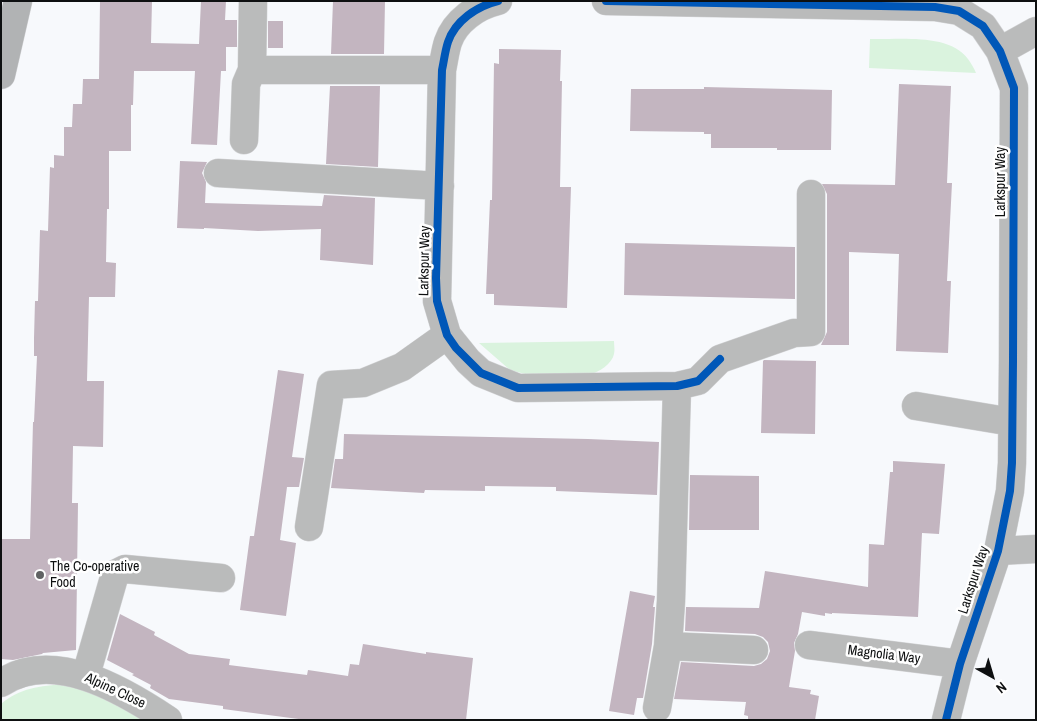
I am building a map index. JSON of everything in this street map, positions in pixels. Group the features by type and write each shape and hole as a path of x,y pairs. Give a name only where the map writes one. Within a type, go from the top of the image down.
{"main road":[{"path":"1,75 18,1"}],"street":[{"path":"244,140 246,84 252,70 253,1"},
{"name":"Larkspur Way","path":"498,1 467,7 447,43 442,70 437,302 447,335 456,348 481,373 518,388 677,386 698,381 720,359 794,333 811,332 811,194"},
{"name":"Larkspur Way","path":"606,1 935,7 960,11 983,26 1000,51 1014,88 1010,491 998,551 960,664 946,720"},
{"path":"1000,51 1036,31"},
{"path":"252,70 442,70"},
{"path":"218,173 440,186"},
{"path":"309,528 331,385 363,383 402,367 447,335"},
{"path":"657,708 668,646 672,601 677,386"},
{"path":"916,406 1012,422"},
{"path":"998,551 1036,549"},
{"path":"86,676 115,574 126,569 221,578"},
{"name":"Magnolia Way","path":"809,645 960,664"},
{"path":"668,646 754,650"},
{"name":"Alpine Close","path":"1,683 13,676 32,670 56,671 86,676 139,701 168,720"}],"green space":[{"path":"870,39 923,40 949,45 960,51 968,59 976,73 869,68"},
{"path":"614,341 614,352 611,361 601,370 589,375 529,375 510,370 479,343"},
{"path":"64,684 95,690 153,720 1,720 1,704 15,694 39,687"}],"building":[{"path":"100,1 152,1 151,43 199,44 201,1 226,1 225,20 237,20 237,47 226,47 226,71 221,71 217,145 191,144 195,71 134,71 133,105 131,105 131,151 109,151 109,209 107,209 106,262 116,263 115,297 89,297 87,381 104,381 103,447 73,446 72,503 78,503 76,650 43,653 13,660 1,659 1,539 30,539 37,356 34,356 35,301 38,301 40,230 48,231 50,167 54,168 54,155 64,156 64,127 72,127 73,104 82,104 83,79 99,79"},
{"path":"333,1 385,1 384,54 331,54"},
{"path":"268,21 283,21 283,48 268,48"},
{"path":"499,49 561,50 560,187 571,187 567,308 494,305 494,294 486,294 490,200 492,200 494,63 499,64"},
{"path":"899,84 951,86 947,183 952,183 947,281 951,281 948,353 896,351 899,254 849,252 849,345 821,345 827,332 827,194 822,184 895,185"},
{"path":"330,86 380,86 378,167 326,164"},
{"path":"704,87 832,90 831,150 711,148 711,134 704,134 704,132 630,131 631,89 704,89"},
{"path":"180,161 207,162 202,173 206,182 205,203 322,206 324,195 375,198 373,265 320,260 321,229 258,231 177,228"},
{"path":"625,243 795,247 795,299 624,295"},
{"path":"764,360 816,361 815,434 761,433"},
{"path":"278,370 304,374 292,457 304,458 299,487 287,487 280,540 296,543 286,616 240,610 250,536 254,536"},
{"path":"344,434 659,442 657,495 556,491 556,487 485,486 485,491 425,490 424,493 331,488 335,459 343,459"},
{"path":"893,461 945,464 939,534 922,533 918,617 832,613 825,613 825,616 802,612 798,634 794,643 795,651 789,687 811,690 810,694 819,696 815,720 748,720 748,716 744,715 746,702 674,699 681,662 754,666 761,664 767,659 770,651 768,642 763,637 755,634 685,631 686,607 759,608 765,571 868,587 869,544 884,545 890,472 893,472"},
{"path":"690,475 759,476 759,530 689,530"},
{"path":"630,591 655,596 652,644 643,698 637,698 634,715 609,711"},
{"path":"120,614 155,632 154,635 189,654 230,659 229,665 307,675 308,670 348,676 350,664 359,665 363,644 426,654 426,652 473,658 466,720 306,720 223,709 223,706 169,699 150,688 151,685 132,675 134,674 107,660"}],"cycle path":[{"path":"498,1 475,11 456,27 448,42 442,70 436,278 437,301 447,335 456,348 481,373 518,388 677,386 698,381 720,359"},
{"path":"606,1 935,7 959,11 983,26 1000,51 1014,88 1012,463 1010,491 998,551 960,664 946,720"}],"place":[{"name":"The Co-operative Food","path":"40,575"}]}
